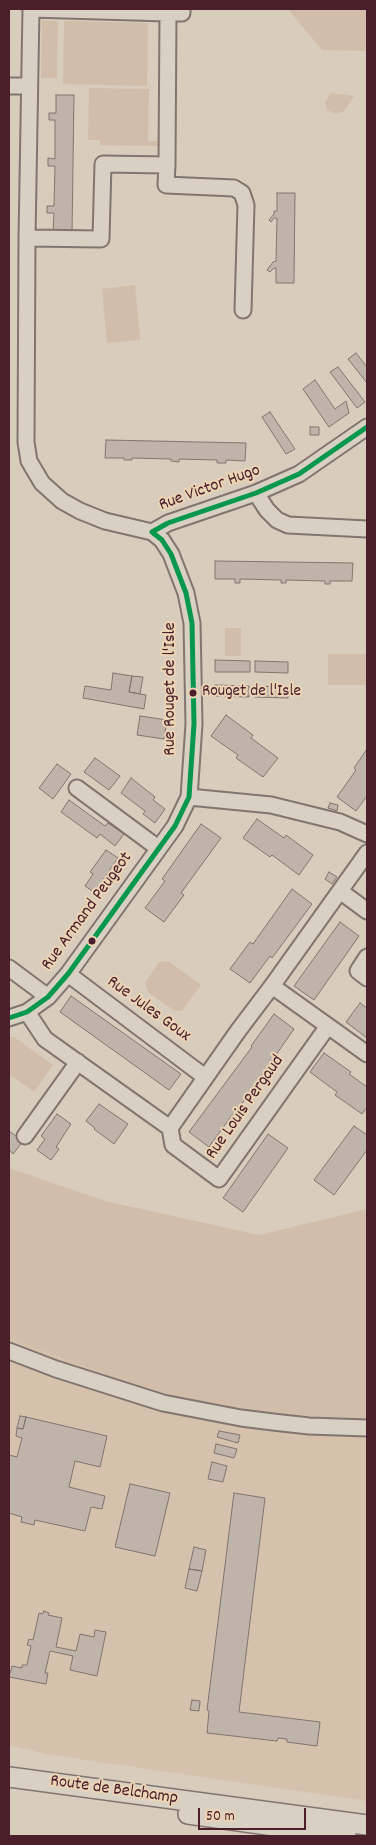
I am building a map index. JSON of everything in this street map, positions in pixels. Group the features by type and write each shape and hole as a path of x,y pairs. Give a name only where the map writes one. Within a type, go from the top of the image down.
{"main road":[{"name":"Route de Belchamp","path":"9,1778 367,1825"},
{"name":"Route de Belchamp","path":"9,1790 346,1836"}],"street":[{"path":"31,9 175,11 166,185 234,188 242,193 246,205 243,310"},
{"name":"Rue Victor Hugo","path":"31,9 26,442 29,461 42,483 62,501 80,511 105,520 152,532 168,523 256,493 299,474 367,427"},
{"path":"9,86 29,86"},
{"path":"27,238 102,239 103,164 166,165"},
{"path":"256,493 277,520 288,525 367,529"},
{"name":"Rue Rouget de l'Isle","path":"152,532 162,540 171,554 186,593 192,623 194,724 189,797"},
{"name":"Rue Armand Peugeot","path":"77,788 158,848"},
{"path":"189,797 271,805 340,822 367,834"},
{"name":"Rue Armand Peugeot","path":"9,1018 27,1012 48,997 68,974 174,826 189,797"},
{"path":"27,1012 45,1039 170,1128 367,853"},
{"path":"340,891 367,911"},
{"path":"367,957 358,971 367,978"},
{"name":"Rue Armand Peugeot","path":"9,968 48,997"},
{"name":"Rue Jules Goux","path":"68,974 206,1076"},
{"path":"272,986 367,1054"},
{"name":"Rue Louis Pergaud","path":"170,1128 173,1145 219,1179 328,1026"},
{"path":"25,1136 78,1062"},
{"path":"9,1351 56,1369 163,1403 241,1418 309,1426 367,1428"}],"shaded area":[{"path":"288,9 367,9 367,51 322,50"},
{"path":"42,20 58,21 57,78 41,78"},
{"path":"64,21 148,23 147,86 63,84"},
{"path":"89,88 149,89 148,141 160,141 160,146 100,145 100,140 88,140"},
{"path":"331,93 354,96 344,111 336,114 327,110 325,102"},
{"path":"135,285 140,340 107,343 102,289"},
{"path":"225,628 241,628 241,656 225,656"},
{"path":"328,654 367,654 367,685 328,685"},
{"path":"168,961 201,985 182,1011 175,1011 148,992 145,983 159,962"},
{"path":"9,1037 14,1037 53,1065 34,1092 9,1074"},
{"path":"9,1168 105,1201 259,1235 367,1209 367,1419 316,1419 165,1397 9,1338"},
{"path":"9,1338 165,1397 316,1419 367,1419 367,1801 51,1755 9,1745"}],"building":[{"path":"56,95 74,95 72,233 53,232 54,213 47,213 47,206 54,206 55,166 48,166 48,158 55,159 55,120 49,120 49,113 56,113"},
{"path":"277,193 295,193 294,283 276,283 276,268 270,272 267,270 276,261 277,218 274,218 271,222 269,220 274,211 277,211"},
{"path":"356,353 367,367 367,383 348,359"},
{"path":"338,367 365,402 357,408 330,372"},
{"path":"315,380 335,409 346,401 349,413 329,427 303,389"},
{"path":"270,412 295,449 286,454 262,417"},
{"path":"310,427 319,427 319,435 310,435"},
{"path":"106,440 246,443 245,461 226,460 226,463 217,463 217,460 179,459 179,462 171,461 171,459 132,458 132,460 124,460 124,458 105,458"},
{"path":"215,561 353,563 352,581 330,581 330,584 325,584 325,581 286,580 286,583 281,583 281,580 240,579 240,583 235,583 235,579 215,579"},
{"path":"215,660 250,661 250,672 215,672"},
{"path":"255,661 288,662 288,673 255,672"},
{"path":"113,673 132,676 129,692 146,695 144,709 83,698 85,686 111,690"},
{"path":"132,676 143,677 140,694 129,692"},
{"path":"215,685 249,686 249,697 215,696"},
{"path":"254,686 288,687 288,698 254,697"},
{"path":"226,715 253,735 251,738 278,758 263,777 236,758 238,755 211,736"},
{"path":"140,716 167,720 164,739 137,735"},
{"path":"367,749 367,796 356,811 337,797 356,770 354,768"},
{"path":"95,758 120,776 109,790 84,772"},
{"path":"57,764 71,774 53,799 39,788"},
{"path":"131,778 155,797 153,800 165,809 155,823 143,814 145,811 121,793"},
{"path":"69,800 105,826 108,823 124,834 115,846 100,834 97,838 61,812"},
{"path":"330,803 338,805 337,811 328,808"},
{"path":"257,819 284,838 286,835 313,855 299,875 272,855 270,857 243,838"},
{"path":"201,824 221,838 181,893 184,895 164,922 145,908 165,881 162,879"},
{"path":"106,850 118,858 102,881 106,884 98,895 85,886 93,874 90,872"},
{"path":"329,872 337,877 332,884 325,879"},
{"path":"292,889 312,904 272,958 270,956 250,983 230,969 250,942 253,944"},
{"path":"340,922 359,936 314,1000 294,986"},
{"path":"71,996 181,1074 169,1090 60,1012"},
{"path":"360,1003 367,1008 367,1038 346,1022"},
{"path":"274,1014 294,1029 234,1115 232,1115 209,1147 189,1132"},
{"path":"324,1053 351,1072 349,1074 367,1087 367,1107 362,1114 335,1095 337,1092 310,1072"},
{"path":"99,1104 128,1124 114,1144 86,1121"},
{"path":"57,1114 71,1124 56,1147 59,1149 51,1160 37,1150 45,1139 41,1136"},
{"path":"354,1126 367,1135 367,1150 334,1195 314,1180"},
{"path":"9,1131 23,1141 13,1154 9,1150"},
{"path":"268,1134 288,1148 243,1212 223,1198"},
{"path":"20,1416 26,1417 23,1429 17,1428"},
{"path":"26,1417 107,1436 100,1467 75,1461 69,1487 105,1496 102,1509 91,1507 85,1531 35,1520 34,1525 21,1522 22,1517 9,1513 9,1455 17,1457 22,1438 16,1436 17,1428 23,1429"},
{"path":"219,1431 240,1435 238,1443 217,1437"},
{"path":"216,1444 237,1449 234,1458 214,1453"},
{"path":"212,1462 227,1466 223,1482 208,1479"},
{"path":"130,1484 170,1493 155,1556 115,1547"},
{"path":"234,1493 265,1498 239,1712 320,1722 317,1746 287,1742 287,1739 278,1738 277,1741 207,1733 209,1711 207,1710"},
{"path":"194,1547 206,1550 202,1571 189,1569"},
{"path":"189,1569 202,1571 197,1591 185,1588"},
{"path":"44,1611 49,1613 48,1615 62,1618 56,1647 76,1651 80,1634 94,1637 95,1630 106,1632 97,1676 70,1670 73,1656 50,1651 45,1673 48,1673 46,1684 9,1677 12,1666 22,1668 22,1665 27,1665 31,1646 27,1645 29,1639 33,1640 39,1613 43,1614"},
{"path":"192,1700 200,1701 199,1711 190,1710"}],"transit line":[{"path":"152,532 168,523 256,493 299,474 367,427"},
{"path":"9,1018 27,1012 48,997 68,974 175,826 189,797 194,724 192,623 186,593 171,554 162,540 152,532"}],"place":[{"name":"Rouget de l'Isle","path":"193,693"}]}
